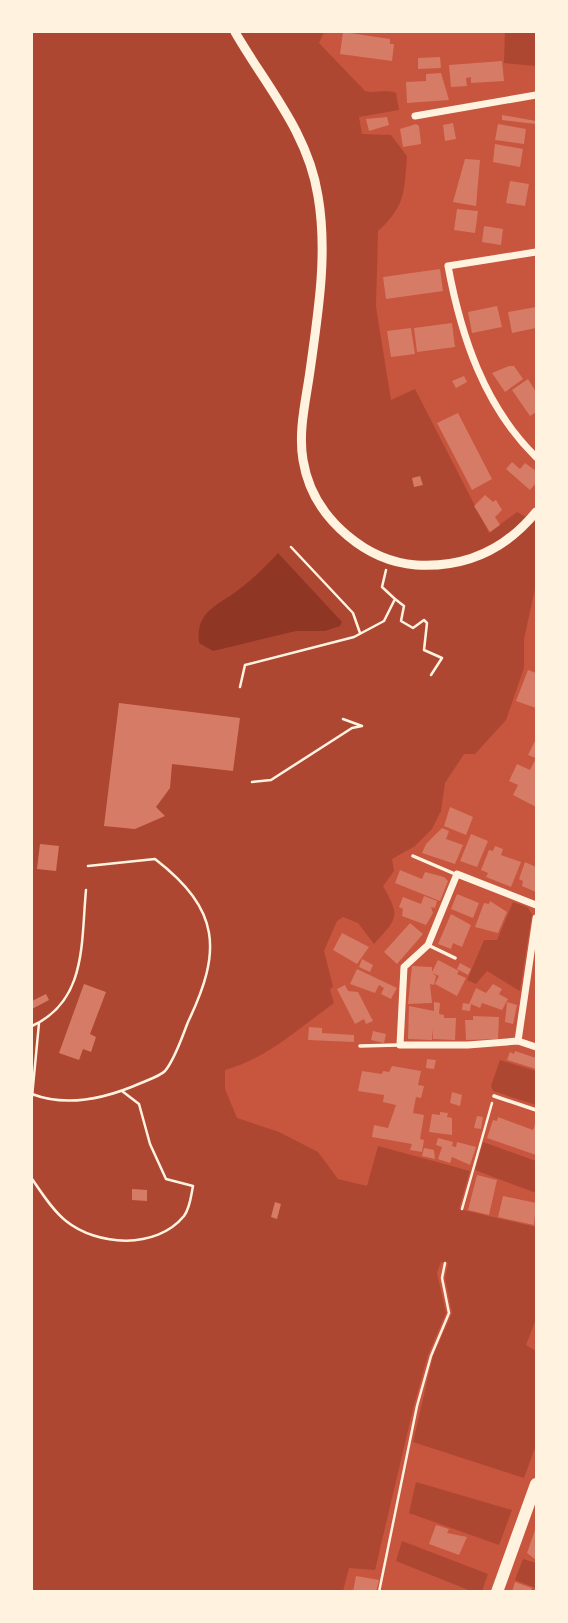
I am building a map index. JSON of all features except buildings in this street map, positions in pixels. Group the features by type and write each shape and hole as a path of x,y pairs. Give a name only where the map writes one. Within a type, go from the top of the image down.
{"highway":[{"path":"497,1591 537,1484"}],"street":[{"path":"235,32 296,127 318,194 322,262 301,435 305,473 318,502 341,531 370,551 389,559 432,566 478,558 503,544 537,512"},
{"path":"415,116 537,94"},
{"path":"537,252 448,266 464,334 484,383 506,419 537,457"},
{"path":"537,905 457,874 428,945 404,967 400,1045 468,1045 518,1041 537,1047"},
{"path":"518,1041 537,918"}],"lane":[{"path":"413,856 457,874"},
{"path":"428,945 455,958"},
{"path":"360,1046 400,1045"},
{"path":"494,1096 537,1110"}],"path":[{"path":"291,547 353,613 360,634"},
{"path":"389,559 382,587 404,606 401,621 405,625 413,628 424,620 427,623 424,650 442,655 432,675"},
{"path":"240,687 244,665 360,634 384,621 395,599"},
{"path":"252,782 271,780 352,729 362,726 343,719"},
{"path":"39,1023 32,1095 79,1101 122,1091 164,1071 205,986 212,959 209,932 199,905 180,878 155,859 88,866"},
{"path":"32,1026 58,1009 74,985 86,890"},
{"path":"32,1179 65,1220 97,1237 142,1240 158,1235 183,1217 193,1186 166,1179 150,1144 139,1104 122,1091"},
{"path":"462,1209 494,1096"},
{"path":"379,1591 417,1406 431,1356 450,1313 442,1278 445,1263"}],"shaded area":[{"path":"32,32 324,32 319,43 365,91 396,93 399,110 359,117 362,134 391,135 407,156 404,189 399,206 378,231 376,307 391,400 415,389 489,533 517,512 536,523 536,584 524,639 524,668 506,720 475,754 464,754 445,783 441,811 432,829 415,846 392,859 394,871 383,886 394,911 392,923 374,944 358,923 343,917 337,921 324,951 333,986 330,990 334,1003 269,1050 225,1070 225,1089 237,1118 279,1132 318,1152 338,1179 367,1186 378,1146 470,1171 459,1209 536,1227 536,1319 526,1345 536,1351 536,1445 524,1478 413,1442 433,1356 452,1313 445,1278 448,1263 441,1262 437,1273 446,1313 428,1355 414,1405 375,1570 349,1568 343,1591 32,1591"},
{"path":"505,32 536,32 536,66 504,63"},
{"path":"278,553 342,622 340,626 325,631 296,631 213,651 199,643 201,622 205,615 252,579"},
{"path":"513,902 527,907 532,914 520,991 487,971 476,984 467,980 484,940 497,940"},
{"path":"500,1060 536,1071 536,1105 493,1091 491,1086"},
{"path":"483,1142 536,1161 536,1193 475,1170"},
{"path":"416,1482 512,1510 499,1545 409,1513"},
{"path":"402,1541 488,1574 482,1591 471,1591 396,1561"},
{"path":"523,1559 536,1563 536,1588 515,1580"}]}
